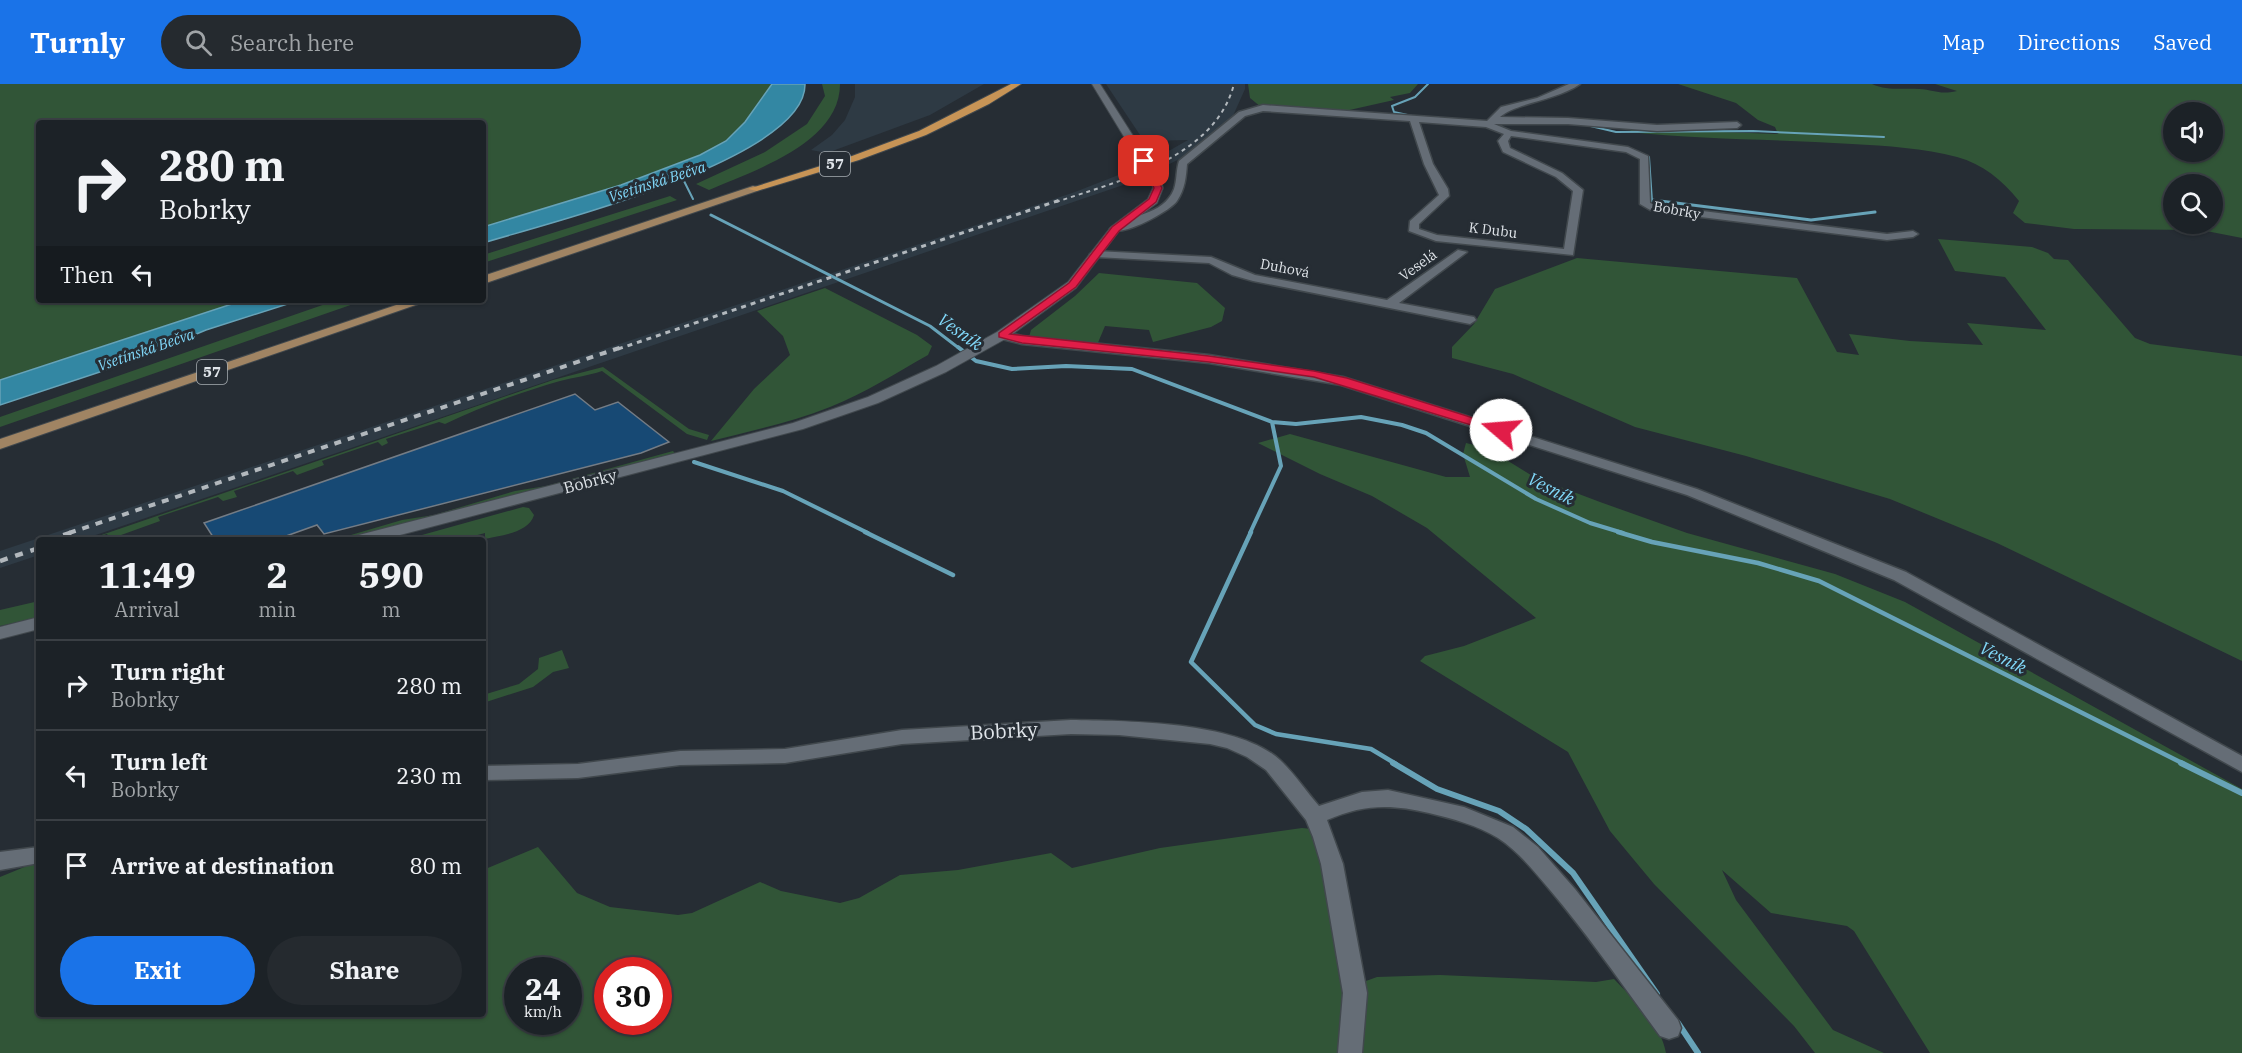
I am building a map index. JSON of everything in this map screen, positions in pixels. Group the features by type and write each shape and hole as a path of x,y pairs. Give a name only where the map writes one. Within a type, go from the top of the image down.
{"highway":[{"name":"57","path":"753,189 902,133 956,110 1001,84"},
{"name":"57","path":"753,189 935,129 1017,84"},
{"path":"969,112 1024,84"}],"main road":[{"name":"57","path":"486,279 753,189"},
{"name":"57","path":"0,444 415,303"}],"street":[{"name":"Bobrky","path":"372,537 798,426 856,407 967,355 1002,335 1072,285 1116,229 1157,195 1155,177 1096,84"},
{"path":"1491,122 1504,108 1540,100 1576,84"},
{"name":"Bobrky","path":"1116,229 1149,217 1171,203 1183,182 1182,163 1232,122 1253,109 1491,122 1568,121 1658,128 1737,125"},
{"name":"K Dubu","path":"1413,119 1421,133 1431,170 1444,191 1444,196 1414,223 1414,231 1436,238 1569,253 1578,190 1565,178 1506,150 1503,141 1509,133"},
{"name":"Bobrky","path":"1491,122 1509,133 1628,150 1641,155 1645,158 1645,204 1652,208 1887,237 1904,237 1913,234"},
{"name":"Veselá","path":"1391,303 1462,252"},
{"name":"Duhová","path":"1096,254 1211,260 1236,273 1253,278 1470,320"},
{"path":"1002,335 1022,340 1209,359 1343,381 1692,492 1900,576 2242,765"},
{"path":"0,633 36,623"},
{"name":"Bobrky","path":"486,773 578,771 680,758 785,756 902,737 1071,727 1119,728 1210,737 1254,752 1273,765 1315,816 1332,864 1355,993 1350,1053"},
{"path":"1315,816 1359,798 1377,795 1398,797 1482,821 1504,831 1533,856 1571,899 1669,1028"},
{"path":"0,861 36,855"}],"shaded area":[{"path":"855,84 984,84 930,115 827,153 811,150 832,135 845,120 855,97"},
{"path":"1106,84 1245,84 1232,118 1195,151 1138,180 90,537 42,537 1075,192 1144,165 1188,140 1144,141"},
{"path":"36,539 36,556 0,568 0,551"}],"green space":[{"path":"0,84 772,84 745,122 726,141 700,155 621,185 486,227 486,120 36,120 36,303 235,303 0,380"},
{"path":"822,84 840,84 836,105 826,123 811,138 792,152 771,163 709,190 696,184 765,152 807,124 825,96"},
{"path":"1248,84 1418,84 1410,93 1390,97 1394,100 1345,111 1261,107 1250,98"},
{"path":"1678,84 1872,84 1889,88 1946,93 1957,91 1935,84 2242,84 2242,238 2222,234 2223,174 2163,174 2163,230 2074,229 2025,223 2013,213 2019,201 1991,174 1966,160 1931,151 1824,142 1684,137 1628,132 1633,129 1778,134 1775,127 1758,120 1736,103"},
{"path":"670,196 677,200 486,262 486,254"},
{"path":"1938,239 2032,247 2048,253 2054,259 2068,260 2135,338 2150,344 2242,356 2242,661 1997,543 1890,499 1746,456 1635,427 1513,374 1452,358 1452,347 1474,324 1495,289 1577,258 1797,278 1837,352 1859,355 1849,334 1910,341 1983,345 1967,323 2046,330 2005,277 1955,271"},
{"path":"1099,273 1197,283 1225,308 1222,321 1211,327 1153,342 1149,330 1105,326 1097,345 1029,337 1031,330 1075,296"},
{"path":"825,288 917,335 932,346 928,355 868,389 830,407 786,422 711,441 754,389 790,355 783,336 757,311"},
{"path":"328,303 356,303 0,427 0,417"},
{"path":"603,367 689,429 709,435 707,440 687,434 602,371 531,390 445,424 439,422 386,439 388,443 382,446 378,442 322,461 324,465 297,475 293,471 234,491 237,497 223,501 218,497 158,517 160,521 116,537 109,537 107,534 96,537 553,380"},
{"path":"1290,434 1446,477 1470,477 1463,454 1466,443 1487,448 1534,477 1600,502 1687,533 1835,574 1905,602 2242,789 2242,1053 1930,1053 1854,931 1847,926 1771,913 1722,870 1736,900 1833,1030 1884,1053 1815,1053 1794,1026 1654,884 1610,831 1568,752 1420,661 1425,656 1464,646 1536,618 1427,528 1372,496 1320,474 1258,443"},
{"path":"673,451 676,455 356,537 344,537 402,520 434,515 515,491 546,486"},
{"path":"523,507 529,508 534,515 531,521 521,529 486,539 485,533 470,537 415,537"},
{"path":"36,602 36,618 0,626 0,610"},
{"path":"562,650 569,668 553,672 533,687 486,702 486,694 519,684 538,669 539,658"},
{"path":"1302,828 1312,829 1316,833 1342,969 1344,1021 1341,1053 0,1053 0,877 36,862 36,954 34,957 36,1017 486,1017 486,869 538,847 577,893 610,907 678,915 692,913 760,882 781,891 840,903 859,898 900,875 958,870 1051,853 1072,868 1160,848"},
{"path":"1440,975 1596,982 1614,979 1652,1022 1666,1053 1361,1053 1366,981 1377,977"}],"water":[{"name":"Vsetínská Bečva","path":"772,84 805,84 794,112 764,138 720,162 613,204 486,242 486,226 621,185 700,155 726,141 745,122"},
{"name":"Vsetínská Bečva","path":"235,303 291,303 206,330 127,363 0,405 0,380"}],"building":[{"path":"575,394 595,410 618,402 669,442 641,453 324,534 317,525 283,537 213,537 204,523"}],"waterway":[{"path":"1412,116 1394,112 1392,106 1415,97 1428,84"},
{"path":"1582,124 1616,132 1753,131 1884,137"},
{"path":"1649,157 1652,201 1660,202"},
{"name":"Vesník","path":"682,177 693,199"},
{"path":"1652,200 1811,220 1875,212"},
{"name":"Vesník","path":"711,215 930,326 960,349"},
{"name":"Vesník","path":"958,347 976,361 1012,369 1066,366 1132,369 1272,422"},
{"name":"Vesník","path":"1272,422 1296,424 1361,417 1402,425 1426,433 1536,499 1590,523 1623,533"},
{"path":"1250,533 1281,466 1272,422"},
{"path":"694,462 783,491 868,533"},
{"path":"865,532 953,575"},
{"path":"1251,532 1191,662 1255,725 1276,734 1371,749 1396,764"},
{"name":"Vesník","path":"1618,532 1652,542 1758,563 1819,581 2184,764"},
{"path":"1393,763 1437,789 1499,811 1526,829 1573,873 1657,994"},
{"name":"Vesník","path":"2181,763 2242,793"},
{"path":"1678,1023 1698,1053"}],"railway":[{"path":"1056,202 1135,175 1162,163 1186,148 1207,131 1223,109 1234,84"},
{"path":"618,349 1060,200"},
{"path":"69,533 622,347"},
{"path":"57,537 73,532"},
{"path":"0,561 36,549"}],"route":[{"path":"1144,161 1155,177 1158,188 1153,201 1116,229 1072,285 1002,335 1022,340 1209,359 1314,374 1501,430"}]}
